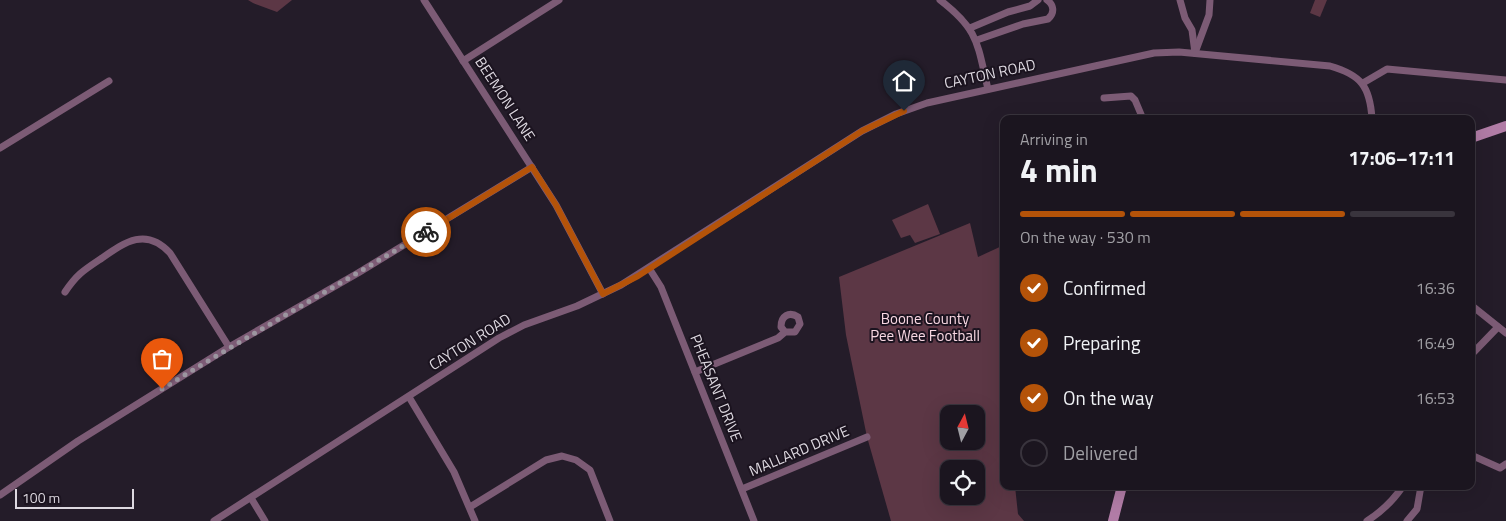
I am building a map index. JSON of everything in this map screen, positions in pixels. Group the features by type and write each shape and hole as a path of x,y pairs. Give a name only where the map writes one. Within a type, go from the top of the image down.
{"main road":[{"path":"1475,137 1506,126"},
{"path":"1113,521 1121,490"}],"street":[{"name":"BEEMON LANE","path":"424,0 556,205 603,294"},
{"path":"463,61 559,0"},
{"path":"940,0 954,11 970,28 977,40 988,89"},
{"path":"970,28 1008,12 1030,6 1038,0"},
{"path":"977,40 1022,24 1048,19 1053,12 1053,6 1047,0"},
{"path":"1180,0 1185,18 1192,30 1195,53"},
{"path":"1195,53 1209,15 1210,0"},
{"name":"CAYTON ROAD","path":"214,521 513,330 603,294 649,268 862,131 890,117 927,103 1166,51 1330,66 1344,70 1363,83"},
{"path":"1372,115 1369,94 1363,83 1386,70 1506,80"},
{"path":"0,148 108,81"},
{"path":"1104,98 1131,96 1141,115"},
{"path":"0,495 78,442 229,347 358,273 532,167"},
{"path":"65,292 75,277 122,244 137,239 152,241 170,253 229,347"},
{"name":"PHEASANT DRIVE","path":"649,268 661,287 754,521"},
{"path":"1475,308 1506,333"},
{"path":"1475,351 1498,327"},
{"path":"695,372 778,338 785,332"},
{"path":"409,398 454,472 476,521"},
{"name":"MALLARD DRIVE","path":"742,490 867,437"},
{"path":"470,508 546,460 562,456 576,460 590,470 610,521"},
{"path":"1475,456 1503,466 1506,474"},
{"path":"1367,521 1378,514 1400,490"},
{"path":"1407,521 1417,509 1420,490"},
{"path":"251,498 265,521"}],"green space":[{"path":"248,0 292,0 277,12"},
{"path":"1315,0 1327,0 1320,17 1310,13"},
{"path":"928,204 940,234 915,243 910,235 901,238 892,220"},
{"name":"Boone County Pee Wee Football","path":"970,223 978,257 1000,247 1000,490 1015,490 1018,514 1024,521 891,521 867,437 846,335 839,277"}],"way so far":[{"path":"162,389 229,347 426,232"}],"route":[{"path":"426,232 532,167 577,242 603,294 638,276 862,131 904,111"}]}
